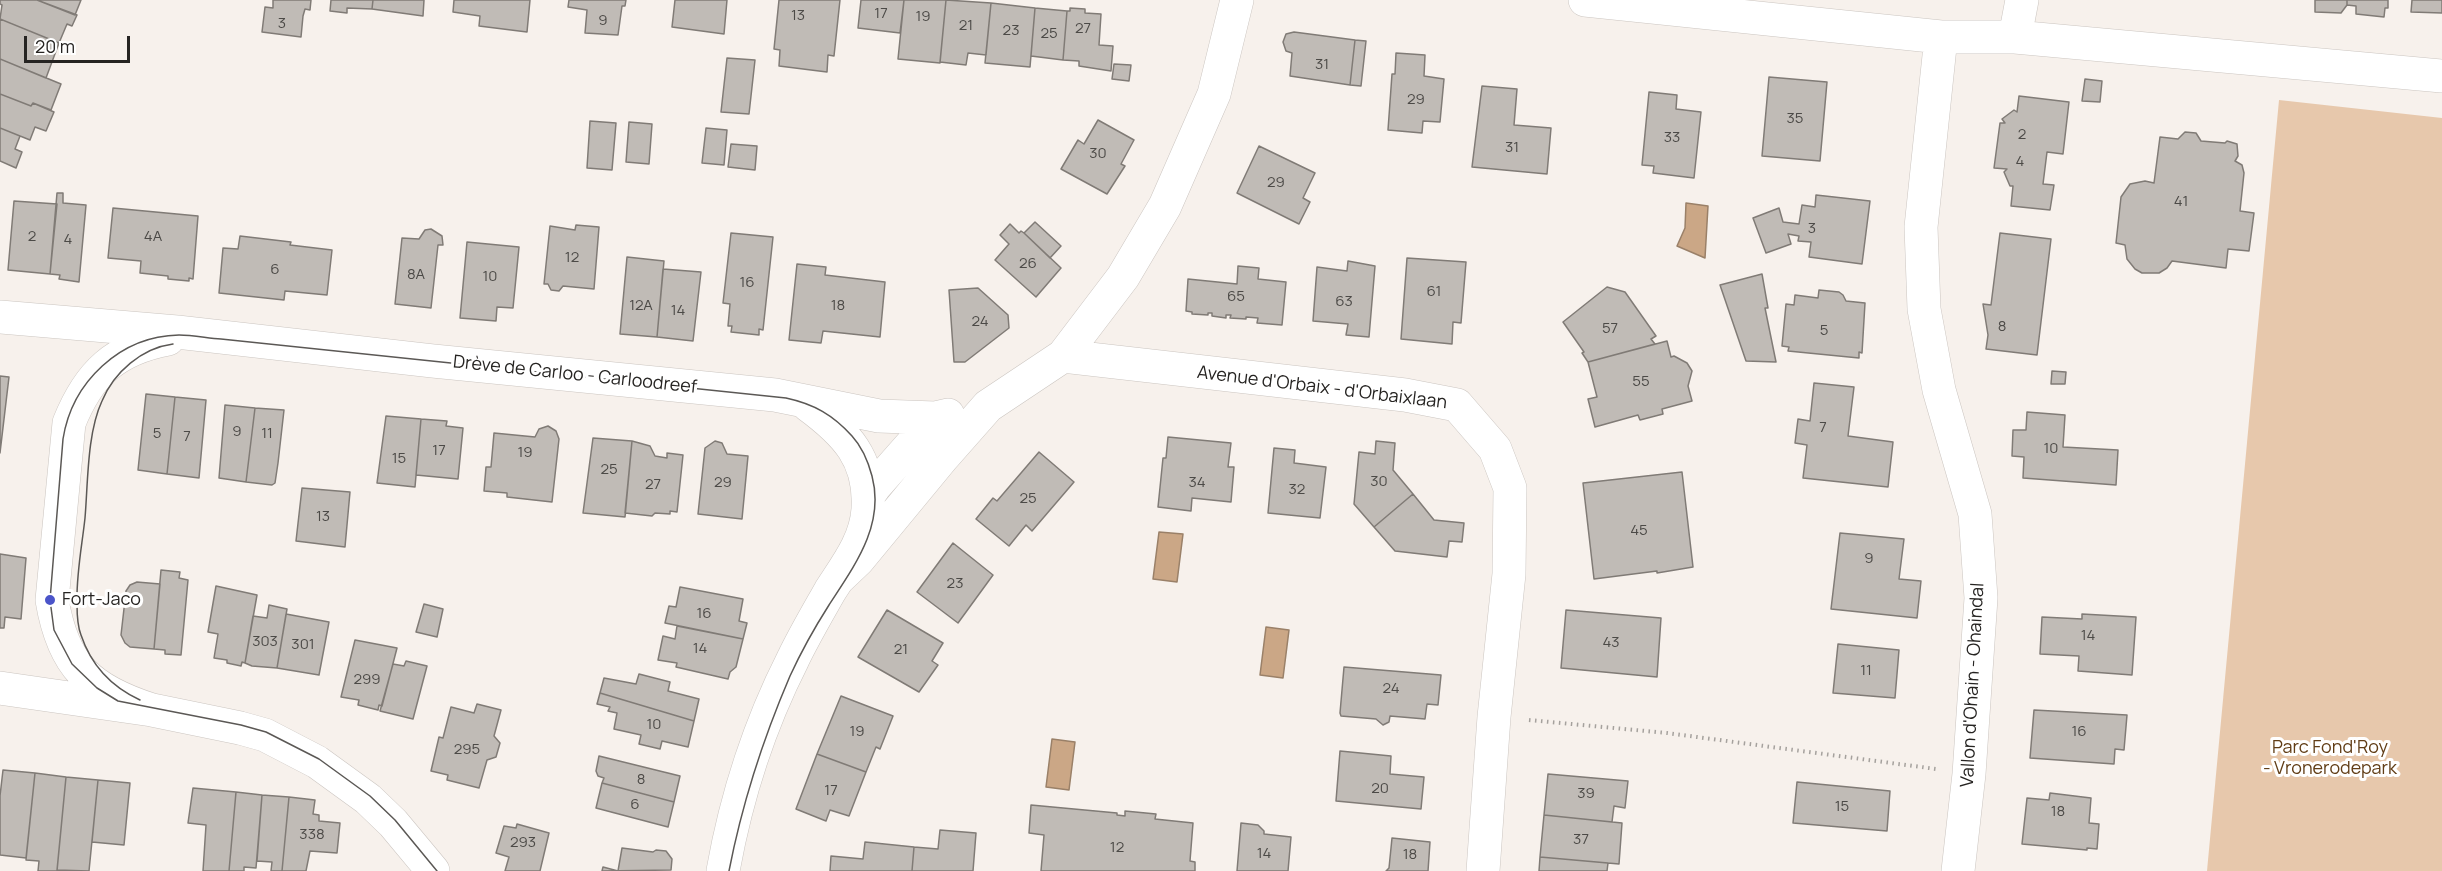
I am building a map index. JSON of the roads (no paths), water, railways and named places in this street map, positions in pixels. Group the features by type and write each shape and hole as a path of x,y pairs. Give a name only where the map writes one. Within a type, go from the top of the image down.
{"street":[{"path":"839,578 858,560 988,406 1064,356 1123,277 1165,206 1214,94 1237,0"},
{"path":"1585,0 1941,37 2015,37 2442,76"},
{"path":"2015,37 2022,0"},
{"name":"Vallon d'Ohain - Ohaindal","path":"1941,37 1921,227 1924,309 1938,390 1975,514 1980,598 1969,774 1958,871"},
{"name":"Drève de Carloo - Carloodreef","path":"0,317 214,336 790,398 879,416 935,418 988,406"},
{"name":"Drève de Carloo - Carloodreef","path":"152,710 120,698 85,675 64,647 57,628 52,600 69,423 78,401 94,377 105,365 117,357 145,343 214,336"},
{"name":"Avenue d'Orbaix - d'Orbaixlaan","path":"1064,356 1405,395 1457,405 1495,449 1510,488 1509,574 1494,717 1483,871"},
{"path":"723,871 742,790 766,719 793,659 863,533 867,519 868,496 864,471 855,450 832,422 807,404 790,398"},
{"path":"868,496 935,418"},
{"path":"0,688 152,710 265,735 317,762 368,799 393,823 433,871"}],"tram line":[{"path":"437,871 395,820 370,796 319,759 266,732 118,701 97,688 72,664 54,630 50,600 63,439 68,418 88,381 119,353 157,337 190,335 786,398 814,407 838,422 859,445 872,476 875,494 871,528 849,575 803,649 780,700 747,796 729,871"},
{"path":"140,700 112,682 90,656 85,646 78,619 78,571 93,428 102,401 114,380 130,363 162,346 173,344"}],"place":[{"name":"Fort-Jaco","path":"50,600"}],"park label":[{"name":"Parc Fond'Roy - Vronerodepark","path":"2330,758"}]}
